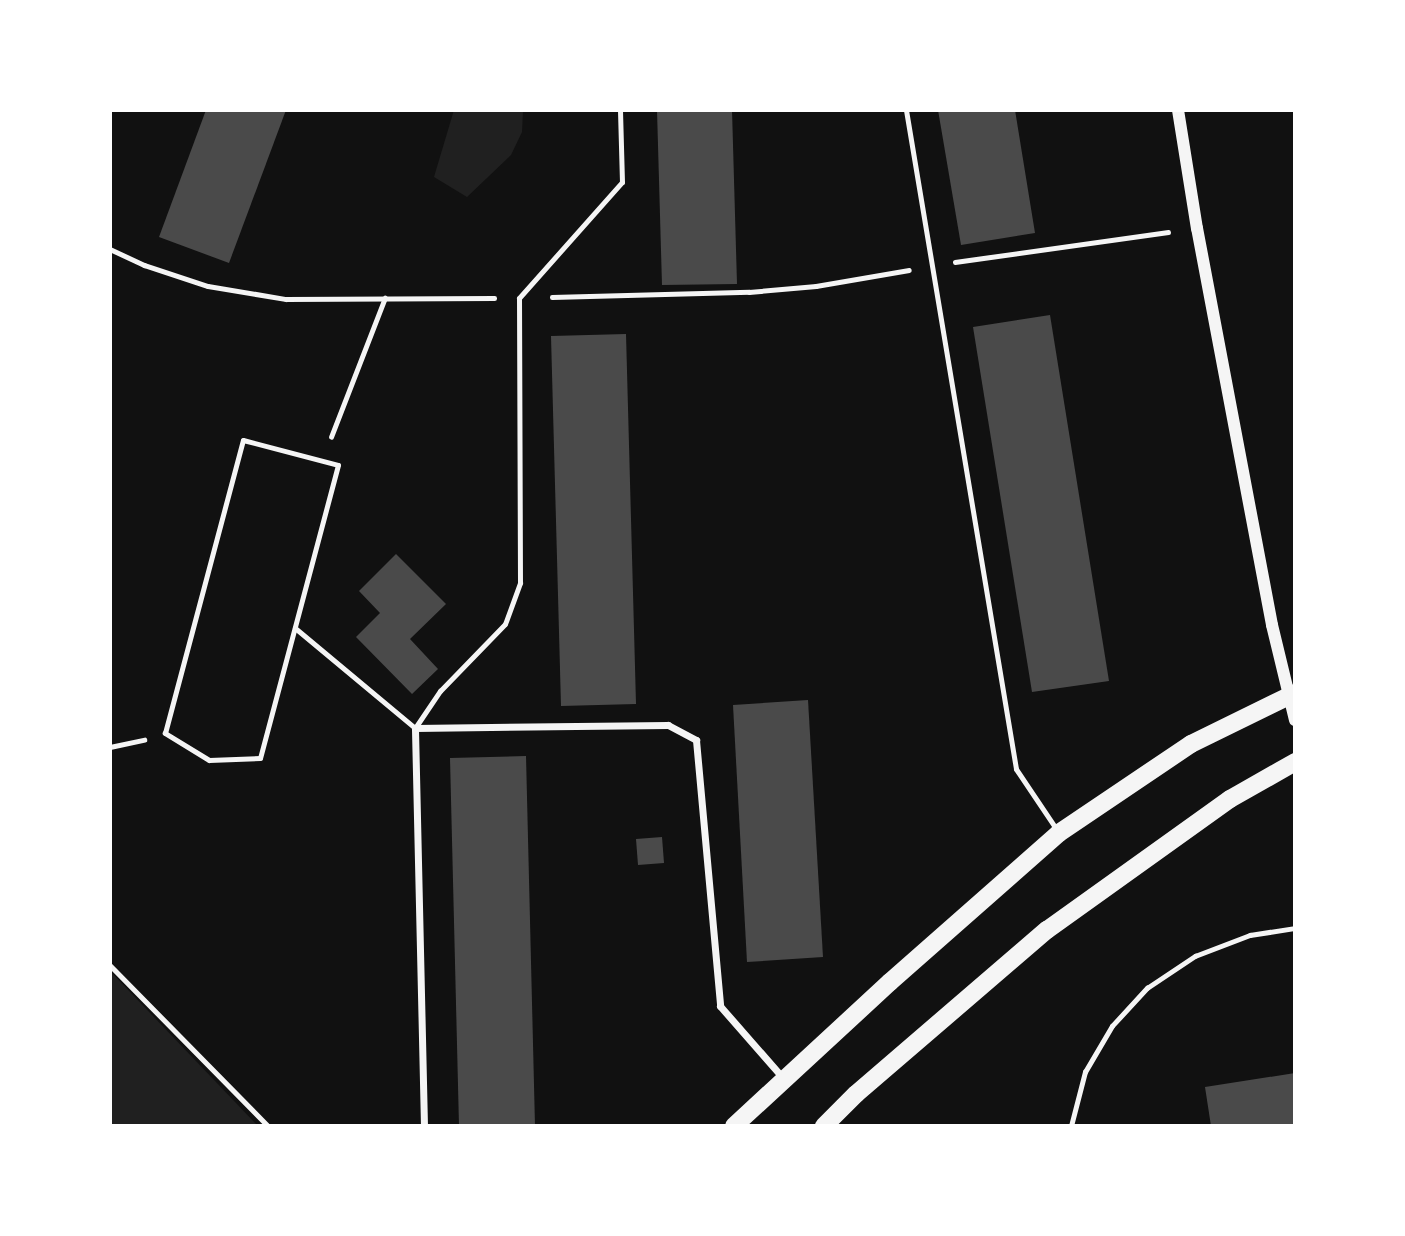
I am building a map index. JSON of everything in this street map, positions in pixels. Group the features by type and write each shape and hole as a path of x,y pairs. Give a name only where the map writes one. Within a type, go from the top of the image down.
{"main road":[{"path":"734,1126 1059,833 1191,744 1291,694"},
{"path":"824,1126 856,1094 1047,930 1230,799 1295,762"}],"street":[{"path":"1178,110 1197,228 1295,720"},
{"path":"424,1126 415,729 667,725 696,740 720,1006 784,1080"}],"lane":[{"path":"295,628 415,729 440,691 505,624 520,583 519,298 622,182 620,110"},
{"path":"906,110 1016,769 1059,833"},
{"path":"243,440 323,461 338,465 260,758 209,760 165,733 243,440"}],"path":[{"path":"110,249 144,265 208,286 286,299 519,298 750,292 816,286 931,266 1197,228"},
{"path":"323,461 386,298"},
{"path":"110,747 165,733"},
{"path":"1071,1126 1085,1072 1112,1026 1147,988 1195,956 1250,935 1295,928"},
{"path":"110,965 268,1126"}],"shaded area":[{"path":"454,110 523,110 522,132 511,155 467,197 434,177"},
{"path":"110,971 258,1126 110,1126"}],"building":[{"path":"206,110 286,110 229,263 159,237"},
{"path":"657,110 732,110 737,284 662,285"},
{"path":"938,110 1015,110 1035,233 961,245"},
{"path":"1050,315 1109,681 1032,692 973,327"},
{"path":"626,334 636,704 561,706 551,336"},
{"path":"396,554 446,604 410,639 438,669 412,694 356,637 380,613 359,591"},
{"path":"808,700 823,957 747,962 733,705"},
{"path":"526,756 535,1126 459,1126 450,758"},
{"path":"662,837 664,863 638,865 636,839"},
{"path":"1295,1073 1295,1126 1211,1126 1205,1087"}]}
